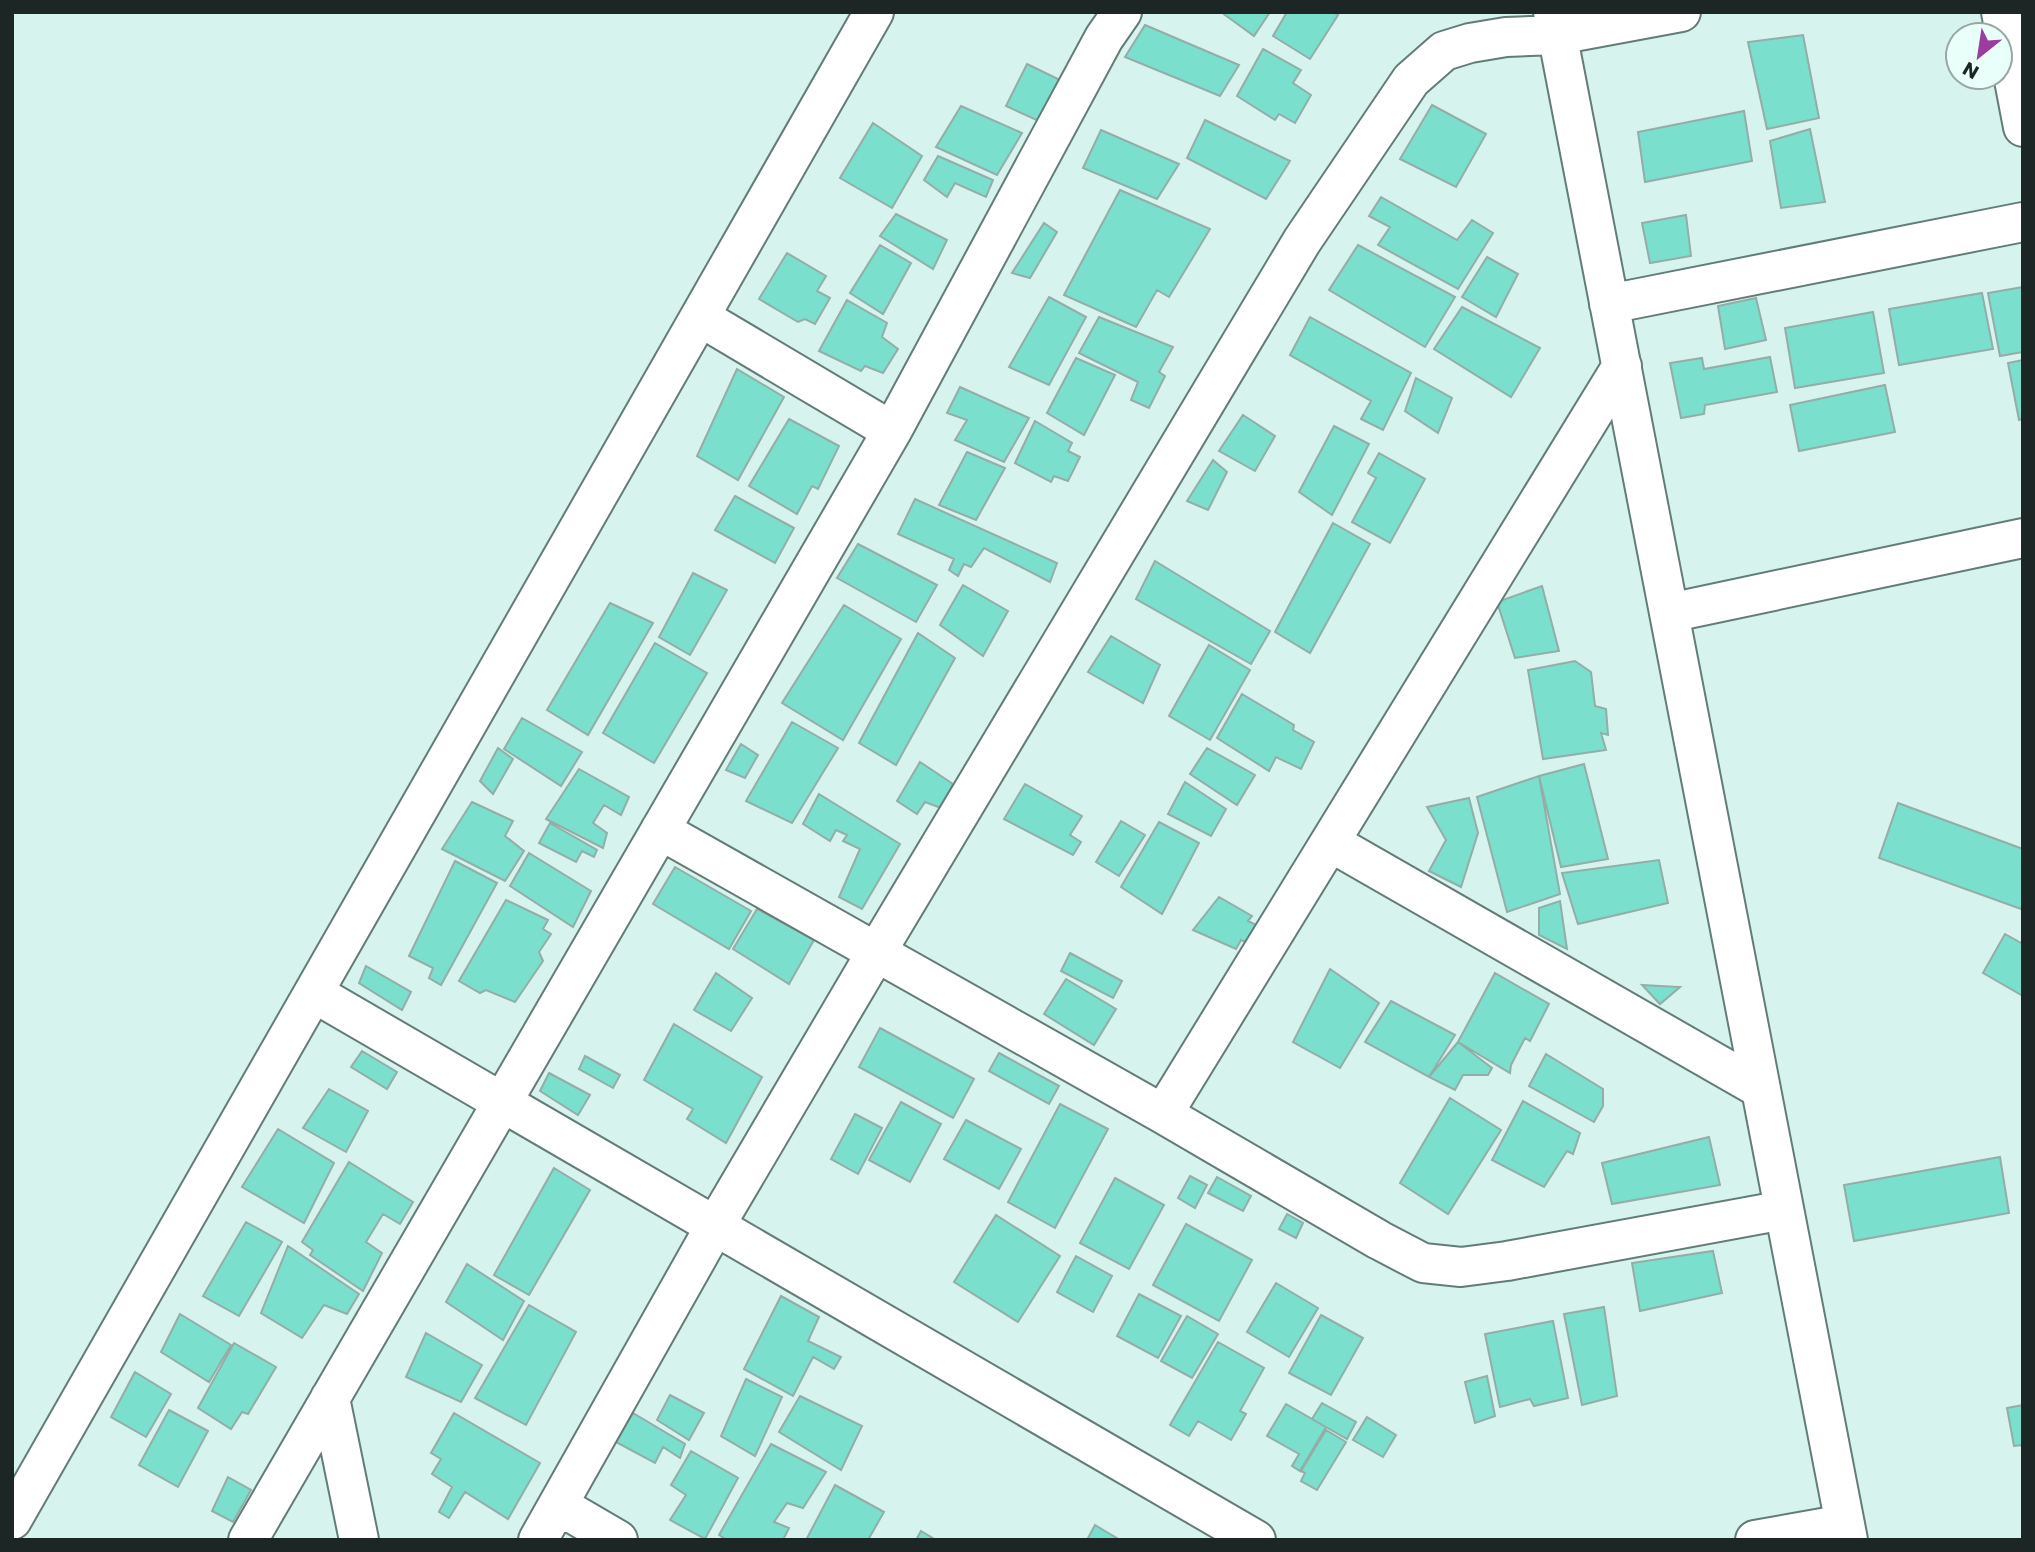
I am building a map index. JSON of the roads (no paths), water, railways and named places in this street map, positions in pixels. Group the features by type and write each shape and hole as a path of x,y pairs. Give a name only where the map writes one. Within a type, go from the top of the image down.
{"street":[{"path":"12,1520 874,12"},
{"path":"248,1540 892,430 1104,38 1122,12"},
{"path":"538,1540 715,1226 877,951 1302,241 1411,80 1444,51 1470,43 1506,37 1555,23 1681,12"},
{"path":"2001,12 2023,127"},
{"path":"1555,23 1847,1532 1755,1540"},
{"path":"1609,304 2023,222"},
{"path":"700,317 892,430"},
{"path":"1163,1114 1622,366"},
{"path":"1669,613 2023,538"},
{"path":"660,830 1423,1263 1461,1267 1507,1261 1784,1210"},
{"path":"1330,842 1761,1089"},
{"path":"314,993 1256,1540"},
{"path":"330,1398 359,1540"},
{"path":"558,1504 618,1540"}]}
